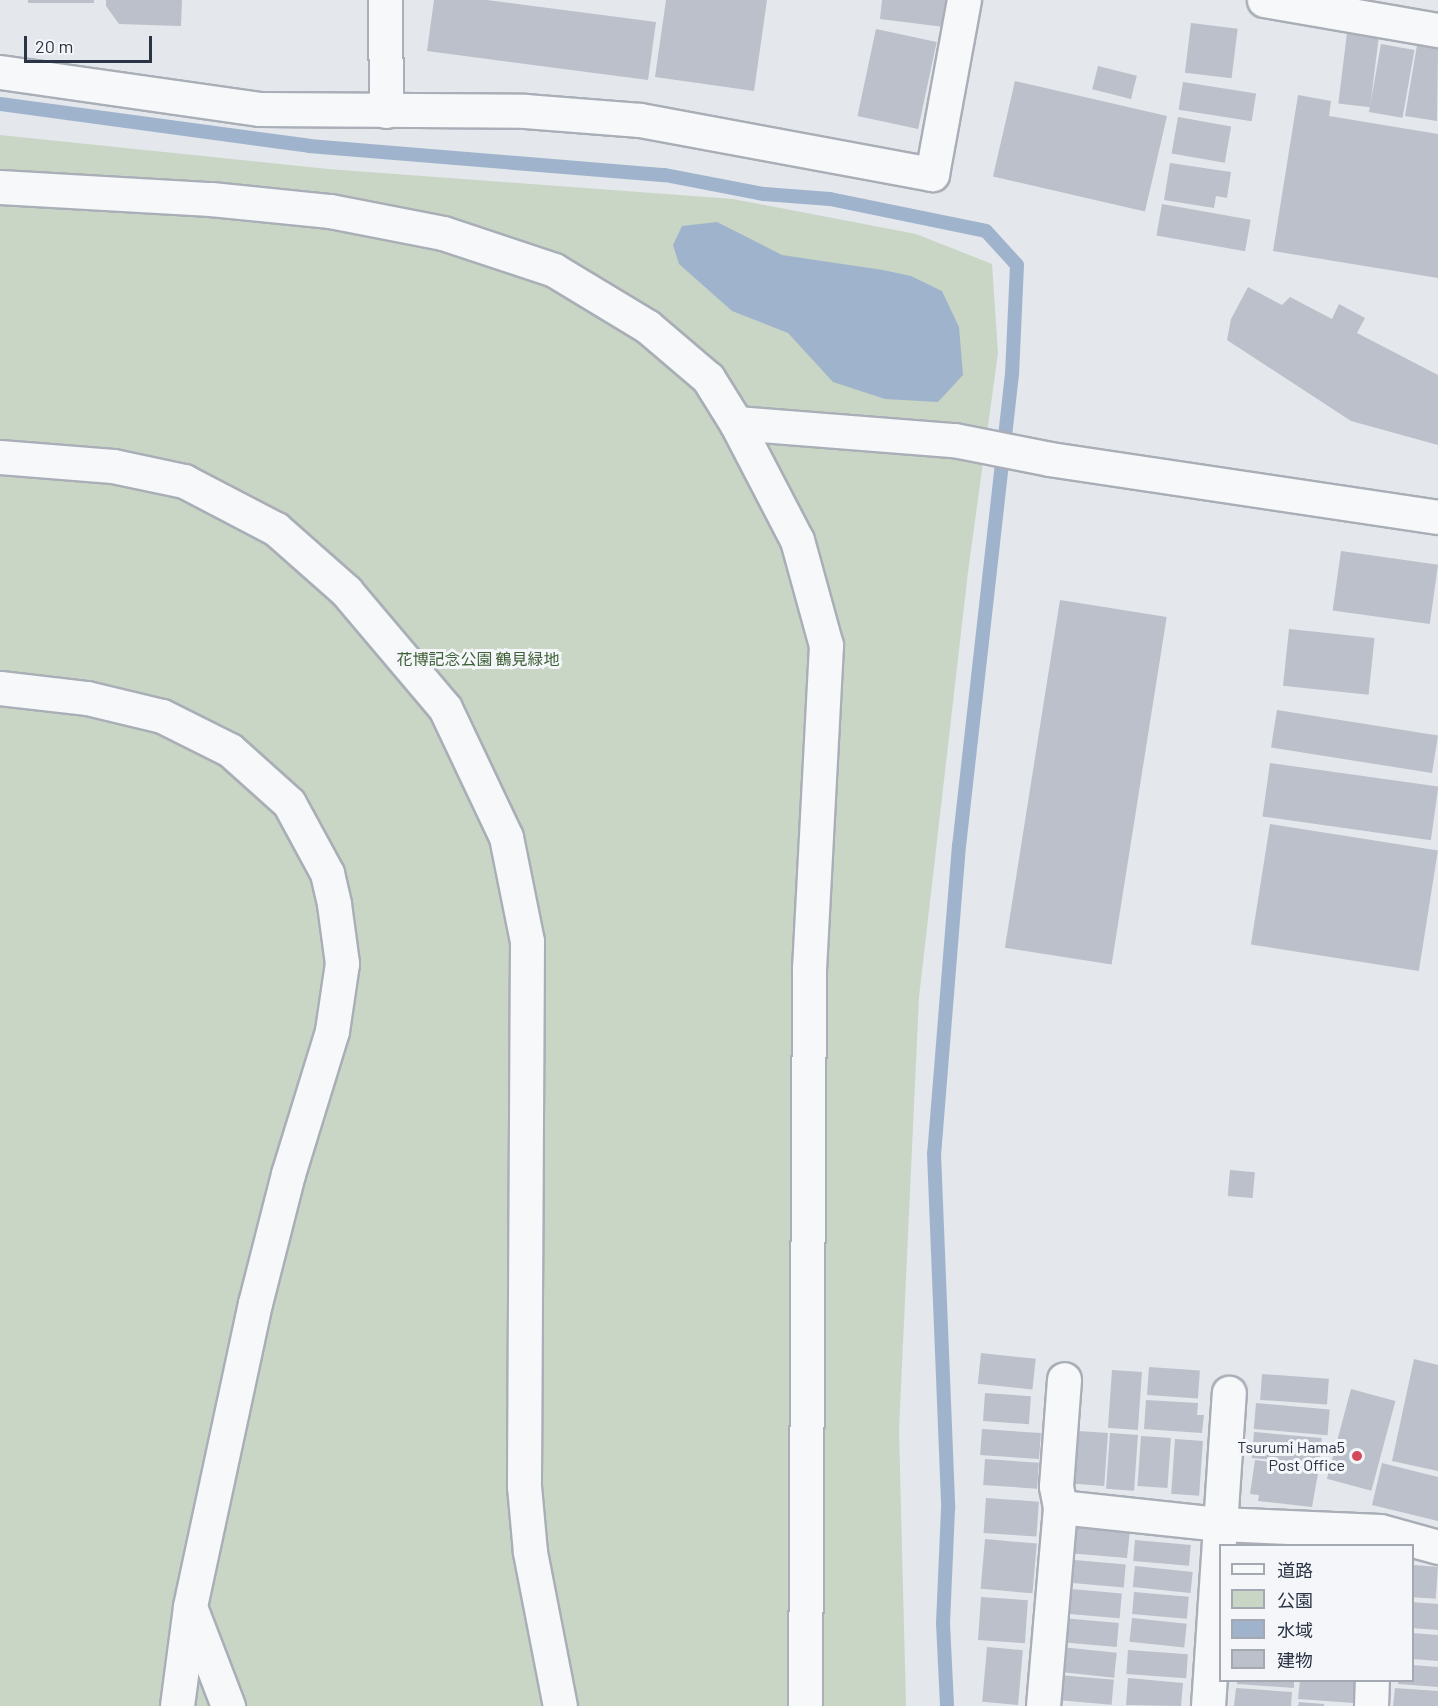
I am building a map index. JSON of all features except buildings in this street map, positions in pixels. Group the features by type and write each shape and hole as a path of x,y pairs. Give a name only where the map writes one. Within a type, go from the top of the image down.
{"street":[{"path":"385,0 386,111"},
{"path":"0,72 260,109 525,111 640,120 932,174 964,0"},
{"path":"1264,0 1438,30"},
{"path":"0,187 211,199 330,211 443,233 554,270 648,327 708,378 736,423 797,540 826,645 809,968 805,1706"},
{"path":"736,423 954,440 1050,459 1438,517"},
{"path":"0,457 113,466 184,481 276,529 346,591 446,708 506,837 527,941 524,1486 530,1552 560,1706"},
{"path":"0,688 87,698 162,716 230,750 289,803 327,873 334,904 342,963 332,1031 288,1174 255,1303 190,1607 177,1706"},
{"path":"1043,1706 1060,1507 1056,1486 1064,1379"},
{"path":"1208,1706 1229,1393"},
{"path":"1060,1507 1379,1538 1438,1547"},
{"path":"190,1607 228,1706"},
{"path":"1371,1706 1372,1682"}],"green space":[{"name":"花博記念公園 鶴見緑地","path":"0,135 328,169 733,199 916,234 992,264 998,353 968,572 919,997 899,1430 906,1706 0,1706"}],"water":[{"path":"717,222 782,255 911,276 942,291 959,327 963,375 938,402 885,399 833,382 788,333 732,311 679,264 673,245 682,226"}],"waterway":[{"path":"0,104 309,146 665,175 764,194 830,199 986,231 1017,265 1012,374 959,845 934,1153 948,1509 943,1623 947,1706"}],"place":[{"name":"Tsurumi Hama5 Post Office","path":"1357,1456"}]}
